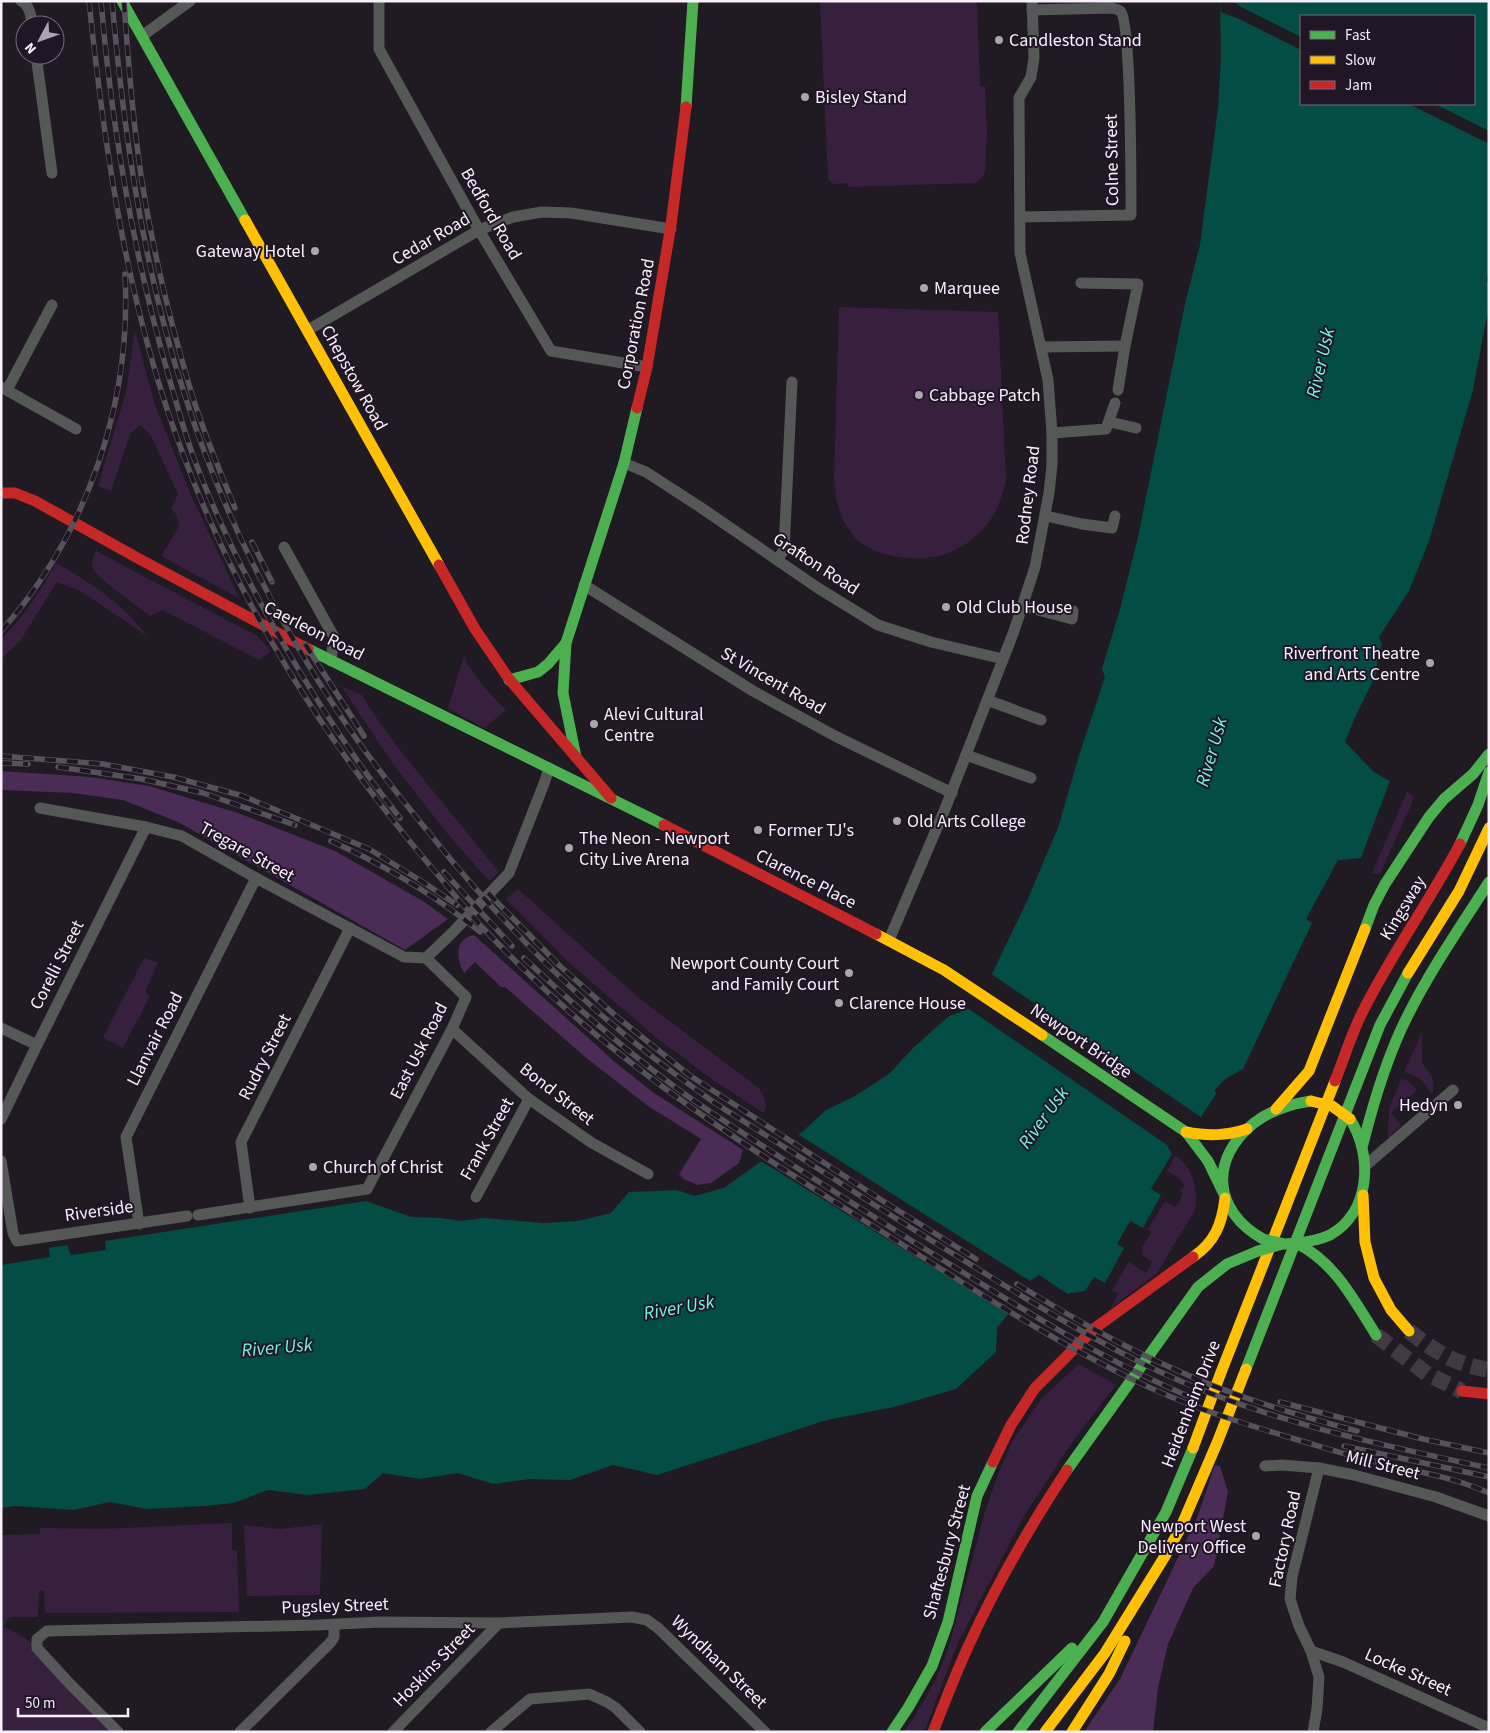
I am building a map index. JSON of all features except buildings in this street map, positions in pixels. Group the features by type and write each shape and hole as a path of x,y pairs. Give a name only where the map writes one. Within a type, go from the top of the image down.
{"main road":[{"name":"Chepstow Road","path":"122,1 427,541 480,640 533,710 576,757"},
{"name":"Corporation Road","path":"566,643 624,464 647,367 671,229 685,116 693,1"},
{"path":"1,484 15,493"},
{"name":"Caerleon Road","path":"1,493 15,493 35,501 331,661 613,799"},
{"path":"509,680 538,672 548,664 566,643"},
{"name":"Clarence Place","path":"566,643 563,693 576,757 613,799 889,940 958,978"},
{"path":"1376,1335 1333,1271 1318,1255 1297,1243 1263,1239 1241,1226 1230,1212 1224,1196 1223,1180 1226,1158 1239,1138 1248,1129 1276,1109 1310,1071 1374,905 1385,884 1439,805 1473,774 1489,754"},
{"path":"549,768 576,757"},
{"name":"Kingsway","path":"1342,1060 1371,994 1429,900 1455,853 1480,800 1489,772"},
{"name":"Heidenheim Drive","path":"1045,1732 1105,1654 1181,1527 1217,1443 1380,1025 1399,988 1459,891 1489,828"},
{"path":"1363,1144 1376,1090 1398,1036 1424,983 1489,882"},
{"name":"Newport Bridge","path":"958,978 1183,1130 1208,1159 1224,1196"},
{"name":"Heidenheim Drive","path":"1018,1732 1089,1642 1124,1586 1166,1512 1198,1437 1342,1060"},
{"path":"1276,1109 1311,1101 1332,1106 1350,1119 1358,1130 1363,1144 1365,1166 1363,1188 1365,1242 1374,1278 1391,1310 1409,1331"},
{"name":"Newport Bridge","path":"1183,1130 1204,1136 1223,1136 1248,1129"},
{"path":"933,1732 967,1648 987,1606 1033,1521 1078,1453 1198,1287 1227,1264 1258,1251 1322,1238 1330,1234 1347,1222 1358,1203 1363,1188"},
{"name":"Shaftesbury Street","path":"892,1732 932,1666 948,1622 977,1496 1011,1425 1035,1388 1095,1328 1212,1242 1220,1228 1224,1196"},
{"path":"1462,1391 1489,1394"},
{"path":"1072,1732 1109,1674 1165,1556"},
{"path":"985,1732 1076,1644 1124,1586"}],"street":[{"path":"21,1 25,3 30,15"},
{"path":"142,36 190,1"},
{"name":"Bedford Road","path":"379,1 378,49 550,351 647,367"},
{"name":"Colne Street","path":"1020,217 1131,216 1128,82 1125,26 1122,12 1117,9 1032,6"},
{"name":"Rodney Road","path":"889,940 952,793 1023,606 1035,567 1046,516 1052,465 1052,433 1048,380 1021,266 1020,253 1019,98 1031,77 1034,58 1032,6"},
{"path":"37,65 52,173"},
{"name":"Cedar Road","path":"308,330 480,230 513,217 542,212 571,213 671,229"},
{"path":"1081,283 1138,284 1118,390"},
{"path":"52,305 4,388 76,429"},
{"path":"1041,347 1125,346"},
{"path":"777,560 784,550 792,382"},
{"path":"1052,433 1106,430 1115,403"},
{"path":"1110,422 1136,428"},
{"name":"Grafton Road","path":"624,464 646,472 818,588 878,625 931,642 1003,659"},
{"path":"1046,516 1112,528 1115,516"},
{"path":"284,547 334,637 331,661"},
{"name":"St Vincent Road","path":"584,585 753,691 834,736 952,793"},
{"path":"1023,606 1072,619 1073,611"},
{"path":"987,700 1041,720"},
{"path":"966,756 1031,778"},
{"path":"426,958 452,934 509,873 549,768"},
{"name":"Tregare Street","path":"40,808 146,827 182,836 404,957 426,958"},
{"name":"Corelli Street","path":"1,1119 146,827"},
{"name":"Llanvair Road","path":"139,1224 126,1137 256,878"},
{"name":"Rudry Street","path":"250,1208 241,1142 350,928"},
{"name":"East Usk Road","path":"367,1189 452,1029 466,996 426,958"},
{"path":"1,1028 37,1045"},
{"name":"Bond Street","path":"452,1029 529,1099 592,1143 648,1174"},
{"path":"1365,1166 1453,1090"},
{"name":"Frank Street","path":"476,1197 529,1099"},
{"name":"Riverside","path":"1,1161 13,1233 17,1241 250,1208 367,1189"},
{"name":"Mill Street","path":"1265,1466 1282,1465 1319,1468 1354,1475 1436,1497 1489,1516"},
{"name":"Factory Road","path":"1313,1732 1319,1677 1311,1651 1299,1626 1290,1599 1292,1577 1319,1468"},
{"name":"Pugsley Street","path":"118,1732 37,1648 37,1639 47,1631 334,1625 380,1622 499,1623 632,1617 647,1620"},
{"name":"Wyndham Street","path":"647,1620 658,1628 765,1732"},
{"name":"Hoskins Street","path":"393,1732 499,1623"},
{"path":"240,1732 331,1642 334,1637 334,1625"},
{"name":"Locke Street","path":"1311,1651 1344,1662 1482,1728"},
{"path":"498,1729 530,1699 589,1694 616,1708 640,1732"}],"shaded area":[{"path":"820,1 977,1 980,86 985,86 987,134 985,173 979,181 974,183 848,187 848,183 833,184 828,179"},
{"name":"Cabbage Patch","path":"839,307 998,312 1006,480 1003,493 989,523 975,537 954,551 943,555 920,558 908,558 882,553 861,543 845,523 837,501 834,485"},
{"path":"135,330 154,402 188,488 239,598 161,556 179,526 176,514 171,509 178,494 150,434 140,425 130,434 111,491 98,486 126,392"},
{"path":"96,551 257,636 271,651 259,660 163,610 150,616 97,574 92,562"},
{"path":"56,563 106,595 138,624 147,636 82,592 57,582 20,641 1,659 1,639 31,603"},
{"path":"464,656 477,678 506,710 484,728 448,708"},
{"path":"341,686 362,695 403,754 499,872 489,881 447,833 393,764"},
{"path":"1,771 90,777 149,786 238,813 335,851 423,901 448,919 405,950 178,822 123,800 73,793 1,790"},
{"path":"1407,792 1413,795 1412,803 1380,874 1372,873"},
{"path":"518,889 640,999 759,1088 764,1097 764,1113 713,1080 654,1036 566,960 506,899"},
{"path":"474,935 616,1063 654,1093 743,1150 739,1163 711,1183 697,1185 684,1179 679,1174 701,1139 648,1106 584,1056 505,987 501,987 475,962 464,973 459,962 458,950 463,941"},
{"path":"144,958 158,963 145,992 150,996 123,1048 103,1038"},
{"path":"1422,1032 1422,1063 1432,1078 1432,1095 1421,1080 1414,1075 1404,1072"},
{"path":"1401,1079 1408,1081 1417,1090 1391,1113 1401,1125 1388,1138 1389,1108"},
{"path":"1175,1155 1186,1166 1193,1179 1196,1194 1195,1210 1157,1273 1110,1309 1118,1294 1112,1290 1129,1262 1146,1273 1152,1262 1142,1255 1143,1251 1141,1249 1152,1232 1148,1229 1165,1201 1176,1207 1183,1194 1180,1191 1184,1185 1179,1178 1167,1171"},
{"path":"1079,1364 1116,1385 1073,1441 1024,1516 957,1645 924,1732 903,1732 915,1716 936,1679 950,1643 985,1511 1012,1442 1041,1399"},
{"path":"1215,1465 1220,1466 1228,1492 1214,1566 1193,1588 1168,1644 1158,1688 1153,1732 1084,1732 1120,1679 1197,1518"},
{"path":"232,1523 232,1550 237,1550 239,1612 45,1613 44,1591 39,1591 38,1617 10,1617 3,1626 25,1638 37,1648 118,1732 1,1732 1,1535 40,1534 40,1528 101,1529"},
{"path":"322,1524 320,1595 247,1596 244,1525 280,1529"}],"water":[{"name":"River Usk","path":"1220,1 1489,1 1489,269 1486,281 1489,282 1489,305 1473,390 1429,541 1409,591 1379,637 1382,645 1378,654 1376,675 1345,742 1374,772 1390,781 1361,858 1338,860 1306,919 1312,923 1243,1069 1224,1080 1215,1090 1216,1094 1201,1117 1192,1111 1167,1145 1172,1154 1151,1189 1161,1195 1143,1228 1130,1221 1117,1244 1124,1248 1105,1283 1094,1277 1085,1291 1067,1294 1039,1275 997,1328 996,1352 956,1389 894,1407 827,1420 657,1475 613,1465 570,1480 530,1479 493,1484 458,1473 420,1479 383,1473 365,1489 308,1495 268,1490 234,1503 204,1506 147,1509 110,1502 73,1510 15,1506 1,1508 1,1265 50,1257 49,1248 67,1245 71,1255 106,1250 105,1241 366,1201 411,1217 461,1221 484,1218 543,1223 578,1221 611,1213 629,1192 677,1190 694,1196 724,1188 802,1132 826,1110 855,1096 889,1074 914,1047 949,1016 968,1009 992,974 1027,901 1059,825 1077,762 1105,677 1102,669 1120,609 1138,537 1185,304 1200,245 1218,108 1221,58"}],"pier":[{"path":"1220,1 1233,1 1241,7 1300,36 1300,50 1237,18 1221,12"},
{"path":"1411,105 1437,105 1489,131 1489,144"},
{"path":"990,973 1192,1111 1167,1145 966,1007"},
{"path":"796,1133 1030,1281 1039,1275 1067,1294 1075,1295 1066,1296 1039,1278 1010,1315 759,1160"}],"tunnel":[{"path":"1409,1331 1455,1361 1489,1370"},
{"path":"1376,1335 1427,1374 1462,1391"}],"railway":[{"path":"89,1 111,174 133,288 147,344 164,399 205,510 259,619 289,672 322,723 394,822 482,927 566,1009 620,1054 677,1097 827,1197 997,1304 1069,1346 1142,1384 1180,1401 1219,1415 1353,1456 1461,1482 1489,1493"},
{"path":"101,1 111,97 135,240 157,334 191,451 204,485 236,555 284,645 339,734 400,818"},
{"path":"112,1 129,151 147,250 170,348 199,438 215,480 252,562 273,602 318,680 353,734 386,780 434,839 512,929 598,1012 707,1098 904,1224 1091,1336 1156,1370 1196,1388 1278,1417 1362,1440 1489,1468"},
{"path":"124,1 136,137 146,208 157,260 195,403 235,508"},
{"path":"1,631 31,593 58,553 80,510 98,464 112,418 121,370 125,322 125,274"},
{"path":"252,542 272,582"},
{"path":"305,644 364,736"},
{"path":"1,756 103,764 173,777 243,796 369,849 457,905"},
{"path":"1,763 28,764"},
{"path":"58,767 142,779 203,793 295,825"},
{"path":"331,841 370,860 427,893 480,932"},
{"path":"444,872 512,946"},
{"path":"488,893 560,966 616,1016 689,1075 976,1259"},
{"path":"524,958 623,1047 721,1119 1013,1303 1116,1362 1188,1396"},
{"path":"1017,1284 1114,1340 1196,1379 1264,1404 1357,1431"},
{"path":"1280,1402 1423,1439 1489,1453"},
{"path":"1344,1446 1489,1477"}],"traffic: fast":[{"path":"122,1 245,220"},
{"path":"686,107 693,1"},
{"path":"576,757 563,693 566,643 624,463 637,408"},
{"path":"509,680 538,672 548,664 566,643"},
{"path":"308,649 664,825"},
{"path":"1365,929 1374,905 1385,884 1429,817 1444,799 1473,774 1489,754"},
{"path":"1460,844 1478,805 1489,772"},
{"path":"1363,1144 1382,1078 1400,1031 1436,964 1489,882"},
{"path":"1246,1369 1380,1025 1408,973"},
{"path":"1042,1035 1186,1132 1208,1161 1224,1194"},
{"path":"1263,1239 1246,1227 1234,1214 1226,1199 1223,1184 1224,1168 1229,1152 1239,1137 1254,1123 1281,1108 1311,1101"},
{"path":"1296,1243 1330,1235 1344,1225 1354,1212 1364,1182 1365,1165 1357,1133 1350,1119"},
{"path":"1263,1239 1285,1244 1296,1243"},
{"path":"1296,1243 1322,1260 1333,1271 1376,1335"},
{"path":"1258,1251 1283,1244"},
{"path":"1067,1470 1198,1287 1227,1264 1258,1251"},
{"path":"1018,1732 1103,1622 1166,1512 1193,1448"},
{"path":"892,1732 932,1666 948,1622 977,1496 993,1462"},
{"path":"985,1732 1072,1648"}],"traffic: slow":[{"path":"245,220 439,565"},
{"path":"1408,973 1459,891 1489,828"},
{"path":"1276,1109 1309,1071 1365,929"},
{"path":"876,934 944,970 1042,1035"},
{"path":"1193,1448 1335,1081"},
{"path":"1311,1101 1332,1106 1350,1119"},
{"path":"1186,1132 1217,1135 1247,1129"},
{"path":"1363,1195 1365,1242 1374,1278 1391,1310 1409,1331"},
{"path":"1193,1257 1207,1245 1216,1232 1222,1216 1225,1198"},
{"path":"1045,1732 1105,1653 1165,1556 1181,1527 1246,1369"},
{"path":"1072,1732 1109,1674 1125,1641"}],"traffic: jam":[{"path":"637,408 647,367 671,225 686,107"},
{"path":"1,493 15,493 35,501 308,649"},
{"path":"439,565 475,629 509,679 611,798"},
{"path":"664,825 876,934"},
{"path":"1335,1081 1354,1030 1373,991 1460,844"},
{"path":"993,1462 1011,1425 1035,1388 1095,1328 1193,1257"},
{"path":"1462,1391 1489,1394"},
{"path":"933,1732 963,1658 990,1601 1027,1534 1067,1470"}],"place":[{"name":"Candleston Stand","path":"999,40"},
{"name":"Bisley Stand","path":"805,97"},
{"name":"Gateway Hotel","path":"315,251"},
{"name":"Marquee","path":"924,288"},
{"name":"Cabbage Patch","path":"919,395"},
{"name":"Old Club House","path":"946,607"},
{"name":"Riverfront Theatre and Arts Centre","path":"1430,663"},
{"name":"Alevi Cultural Centre","path":"594,724"},
{"name":"Old Arts College","path":"897,821"},
{"name":"Former TJ's","path":"758,830"},
{"name":"The Neon - Newport City Live Arena","path":"569,848"},
{"name":"Newport County Court and Family Court","path":"849,973"},
{"name":"Clarence House","path":"839,1003"},
{"name":"Hedyn","path":"1458,1105"},
{"name":"Church of Christ","path":"313,1167"},
{"name":"Newport West Delivery Office","path":"1256,1536"}]}
